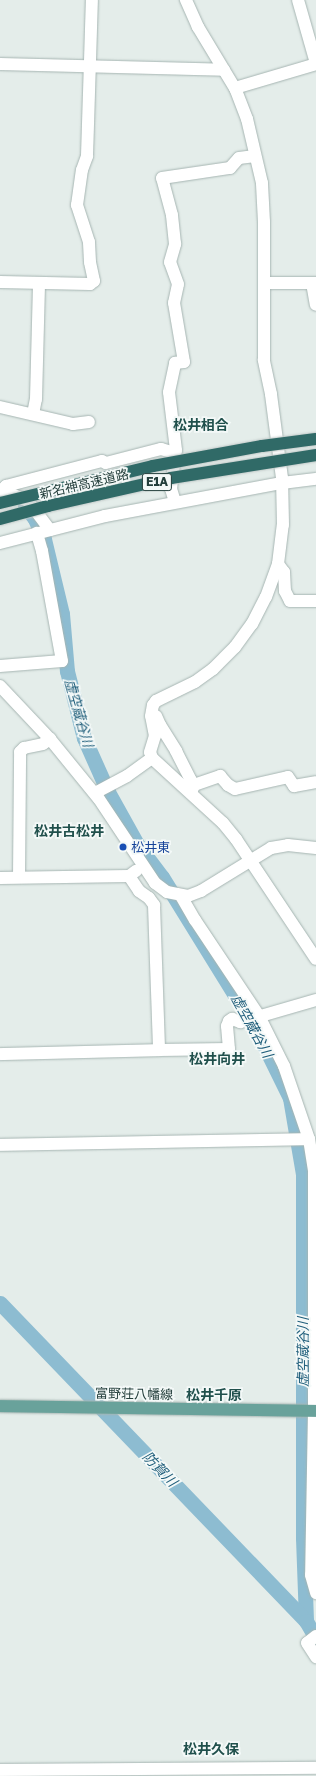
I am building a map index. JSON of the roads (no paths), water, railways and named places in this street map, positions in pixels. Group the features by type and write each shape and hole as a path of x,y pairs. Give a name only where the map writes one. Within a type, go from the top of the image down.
{"highway":[{"name":"新名神高速道路","path":"0,503 153,466 262,446 316,439"},
{"name":"新名神高速道路","path":"0,519 48,506 171,478 316,455"}],"main road":[{"name":"富野荘八幡線","path":"0,1406 310,1411"}],"street":[{"path":"0,282 90,284 94,280 90,262 89,242 77,205 82,170 87,156 92,0"},
{"path":"186,0 198,27 235,88 247,120 262,183 264,360 271,394 282,483 283,525 278,564 266,597 252,624 235,647 213,669 195,682 156,701 153,705 151,716 155,736 150,752 152,758 193,789 223,823 250,859 316,959"},
{"path":"235,88 316,64 298,0"},
{"path":"0,64 224,70"},
{"path":"175,502 171,489 175,453 169,392 175,363 184,362 174,303 178,284 170,262 175,244 172,215 162,178 230,168 239,158 255,156"},
{"path":"264,283 314,283 316,305"},
{"path":"33,414 36,399 39,284"},
{"path":"0,407 73,424 89,422"},
{"path":"50,530 28,501 2,490 6,486 102,461 106,463 161,449 175,453"},
{"path":"122,459 127,483"},
{"path":"0,543 105,516 282,483 316,479"},
{"path":"0,666 62,661 42,551 37,533"},
{"path":"278,564 284,572 285,591 290,601 316,601"},
{"path":"0,686 50,739 94,793 155,883 175,894 188,896 201,891 250,859 271,848 288,845 316,848"},
{"path":"153,705 160,725 176,751 193,789"},
{"path":"18,877 20,752 24,748 43,744 50,739"},
{"path":"94,793 127,776 152,758"},
{"path":"193,789 220,776 228,785 235,789 288,777 294,786 316,782"},
{"path":"0,878 130,876 144,866"},
{"path":"130,876 139,891 149,898 154,905 159,1050"},
{"path":"175,894 195,920 259,1016 284,1066 309,1139 314,1172 310,1411 311,1575 316,1593"},
{"path":"0,1054 229,1049 227,1026 229,1021 232,1019 240,1022 316,1000"},
{"path":"0,1145 309,1139"},
{"path":"312,1639 316,1657"},
{"path":"0,1770 57,1773 316,1768"}],"waterway":[{"name":"虚空蔵谷川","path":"25,506 35,519 44,539 62,614 67,671 84,738 108,792 137,844 162,877 257,1031 290,1098 303,1174 303,1538 306,1621"},
{"name":"防賀川","path":"0,1303 306,1621 316,1638"}],"place":[{"name":"松井東","path":"123,847"}],"district":[{"name":"松井相合","path":"201,425"},
{"name":"松井古松井","path":"69,831"},
{"name":"松井向井","path":"217,1059"},
{"name":"松井千原","path":"214,1395"},
{"name":"松井久保","path":"211,1749"}]}
